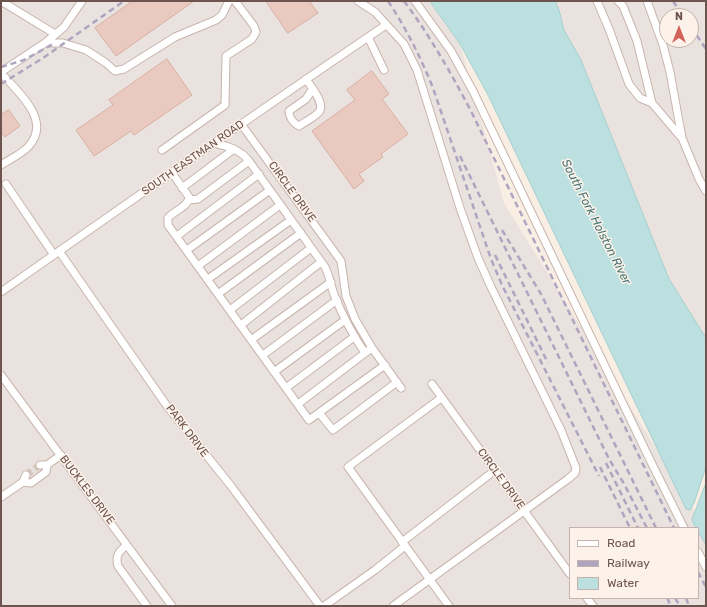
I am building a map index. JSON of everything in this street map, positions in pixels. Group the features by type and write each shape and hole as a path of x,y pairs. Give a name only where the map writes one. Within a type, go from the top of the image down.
{"street":[{"path":"2,1 55,34"},
{"path":"1,166 28,147 35,137 38,128 36,116 28,104 1,73 64,27 82,1"},
{"path":"44,43 63,43 86,50 106,63 115,71 124,69 175,37 216,20 222,15 228,1"},
{"path":"162,150 225,105 226,56 252,39 256,32 254,26 235,1"},
{"path":"358,1 375,12 404,44 417,70 457,201 478,258 561,430 576,468 575,473 568,479 393,606"},
{"path":"415,1 451,51 473,91 684,527"},
{"path":"597,1 629,84 640,98 652,103 682,138"},
{"path":"618,1 623,6 637,41 652,103"},
{"path":"647,1 664,45 682,138 706,192"},
{"name":"SOUTH EASTMAN ROAD","path":"1,292 214,142 386,24"},
{"path":"368,37 384,70"},
{"path":"306,79 320,101 321,108 319,112 299,126 295,124 289,115 289,111 306,99 312,90"},
{"name":"CIRCLE DRIVE","path":"241,124 341,261 346,296 355,319 372,348"},
{"path":"214,142 229,146 246,156 259,174 329,275 345,320 365,353"},
{"path":"182,188 234,149"},
{"path":"249,161 198,199 189,200 168,218 168,225 310,420 385,365"},
{"path":"172,173 189,197 189,200"},
{"path":"177,236 259,174"},
{"name":"PARK DRIVE","path":"6,184 167,406 230,486 320,606"},
{"path":"187,250 270,190"},
{"path":"198,266 280,204"},
{"path":"208,279 291,220"},
{"path":"218,294 301,234"},
{"path":"230,310 311,248"},
{"path":"241,325 321,262"},
{"path":"251,340 331,282"},
{"path":"263,356 337,300"},
{"path":"274,372 345,320"},
{"path":"286,388 354,337"},
{"path":"298,404 372,348 399,385 333,430 320,414"},
{"name":"BUCKLES DRIVE","path":"1,375 172,606"},
{"name":"CIRCLE DRIVE","path":"432,384 569,573"},
{"path":"441,398 348,467 449,606"},
{"path":"1,497 25,479 31,483 46,472 44,465 61,455"},
{"path":"324,606 375,570 404,544 494,471"},
{"path":"127,545 117,554 116,560 118,566 147,606"},
{"path":"699,554 706,567"}],"shaded area":[{"path":"1,1 430,1 460,44 504,203 706,529 706,606 1,606"},
{"path":"555,1 706,1 706,338 669,279 581,60 564,30"}],"water":[{"name":"South Fork Holston River","path":"430,1 555,1 564,30 581,60 669,279 706,338 706,467 694,503 690,510 686,509 488,95 460,44"},
{"path":"706,483 706,545 699,533 699,527 696,527 692,520"}],"building":[{"path":"133,1 194,1 116,56 95,28"},
{"path":"266,1 309,1 318,13 288,33"},
{"path":"167,59 192,95 134,135 131,131 94,156 76,130 113,105 109,100"},
{"path":"372,71 389,94 382,99 408,134 381,154 383,157 359,174 364,181 354,189 312,131 355,100 347,90"},
{"path":"9,110 20,126 5,137 1,132 1,115"}],"tunnel":[{"path":"26,475 40,465"}],"railway":[{"path":"1,84 43,58 124,1"},
{"path":"388,1 413,43 433,88 491,259 502,285 599,476"},
{"path":"404,1 440,55 471,111 674,527"},
{"path":"673,1 678,8"},
{"path":"699,39 706,49"},
{"path":"1,67 24,60 53,44"},
{"path":"460,156 609,459 646,527"},
{"path":"502,230 541,294 656,527"},
{"path":"495,255 548,363"},
{"path":"606,463 638,527"},
{"path":"600,467 630,527"},
{"path":"699,574 706,587"},
{"path":"668,599 671,606"},
{"path":"676,599 680,606"},
{"path":"686,599 689,606"}]}
